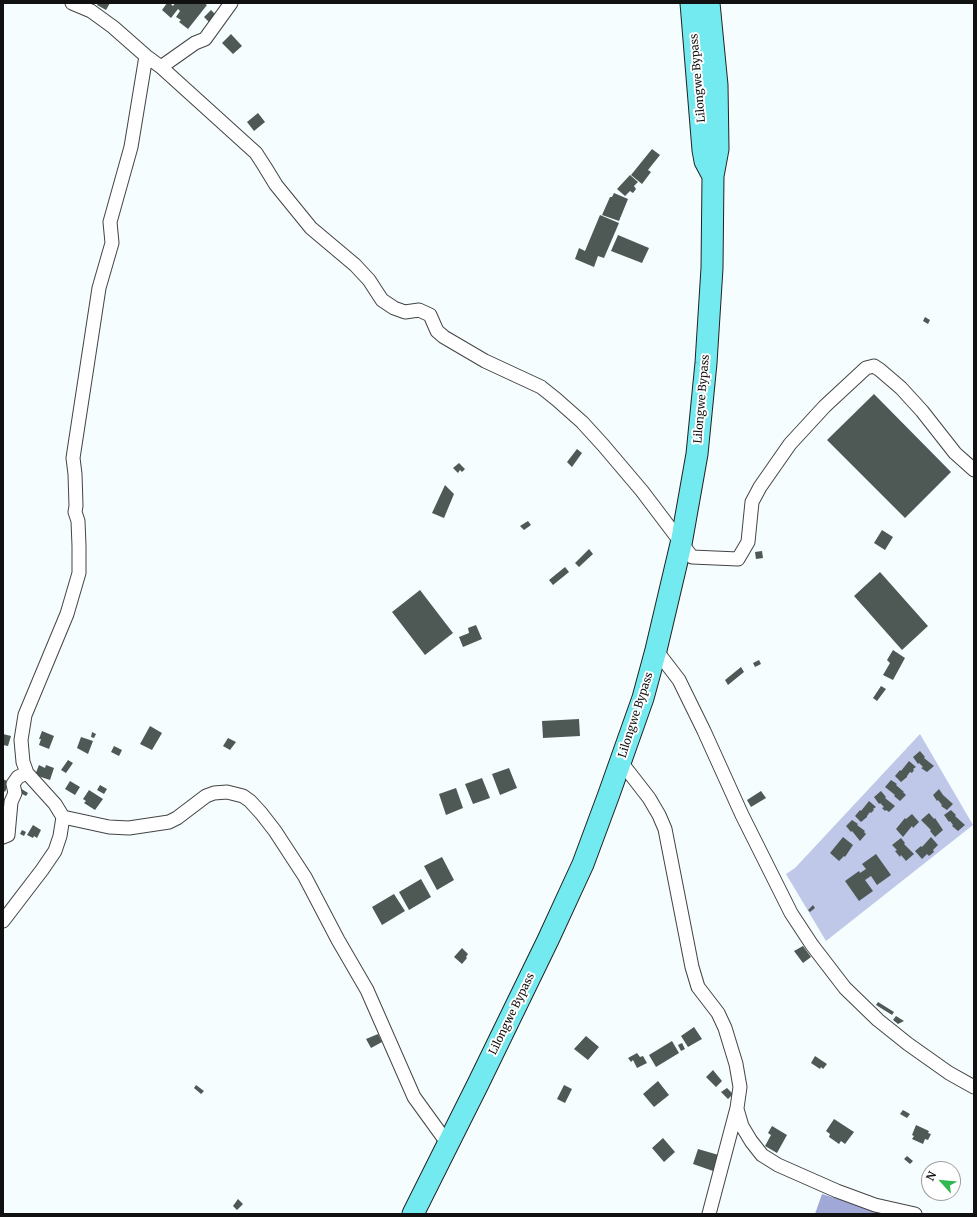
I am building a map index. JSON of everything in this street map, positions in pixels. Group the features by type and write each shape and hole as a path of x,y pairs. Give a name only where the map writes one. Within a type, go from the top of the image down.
{"main road":[{"name":"Lilongwe Bypass","path":"691,3 703,150 705,161 713,176"},
{"name":"Lilongwe Bypass","path":"413,1214 548,940 583,864 643,698 656,650 681,544 697,454 706,363 712,268 713,176 718,149 717,85 709,3"}],"street":[{"path":"72,3 91,12 113,27 256,153 276,185 312,228 355,265 382,300 394,308 405,312 418,310 430,315 437,330 444,338 485,361 541,388 582,422 630,476 692,557 738,559 748,542 752,502 760,487 790,444 825,406 866,368 874,366 901,388 955,453 974,470"},
{"path":"161,68 195,43 206,39 231,3"},
{"path":"3,921 55,851 60,836 63,817 55,804 28,773 23,762 21,740 26,715 68,614 79,574 78,521 75,512 76,490 73,458 99,288 112,243 110,222 131,147 146,56"},
{"path":"656,650 679,680 791,913 812,945 845,988 878,1020 908,1044 974,1087"},
{"path":"621,762 649,798 665,829 692,967 698,987 718,1013 725,1028 736,1064 740,1087 737,1108 709,1214"},
{"path":"3,837 8,835 11,802 15,792 13,784 18,777 28,773"},
{"path":"63,817 109,827 129,828 169,822 177,818 206,796 214,793 227,792 243,796 261,813 305,877 338,940 367,990 414,1097 448,1144"},
{"path":"737,1108 742,1126 751,1141 762,1155 778,1165 837,1191 875,1205 915,1214"}],"shaded area":[{"path":"920,734 973,825 826,941 786,874 795,868"},
{"path":"822,1194 886,1214 815,1214"}],"building":[{"path":"98,3 110,3 106,10 97,5"},
{"path":"167,3 170,3 173,6 175,3 204,3 207,5 188,29 179,22 181,20 176,17 180,11 178,9 171,18 162,10"},
{"path":"211,10 217,16 210,23 204,17"},
{"path":"231,34 242,46 233,54 222,43"},
{"path":"258,113 265,122 254,131 247,122"},
{"path":"652,149 660,155 648,170 651,172 642,184 631,175"},
{"path":"630,175 638,182 634,186 636,189 633,193 630,191 625,196 617,189"},
{"path":"614,193 628,199 619,221 602,215 610,197 612,197"},
{"path":"600,215 619,223 604,258 598,256 594,267 575,259 579,248 585,251"},
{"path":"618,235 649,248 642,263 611,251"},
{"path":"925,317 930,320 928,324 923,321"},
{"path":"874,394 951,472 905,518 827,440"},
{"path":"577,449 582,453 572,467 567,462"},
{"path":"459,463 465,469 462,472 460,470 458,473 453,468"},
{"path":"445,485 454,494 444,518 432,513"},
{"path":"528,521 531,525 524,530 520,526"},
{"path":"882,530 893,537 885,550 874,543"},
{"path":"589,549 593,554 579,567 575,563"},
{"path":"762,551 763,558 756,559 755,552"},
{"path":"565,567 569,572 553,585 549,580"},
{"path":"880,572 928,626 902,650 854,596"},
{"path":"420,590 453,633 425,655 392,612"},
{"path":"476,625 482,639 463,647 459,637 469,633 468,628"},
{"path":"893,650 905,658 893,680 883,675 890,663 887,660"},
{"path":"759,660 761,664 755,667 753,663"},
{"path":"741,667 744,672 728,685 725,680"},
{"path":"881,686 886,689 877,701 873,698"},
{"path":"579,719 580,736 543,738 542,721"},
{"path":"150,726 162,733 152,750 140,744"},
{"path":"42,731 54,736 49,749 39,745 41,739 39,739"},
{"path":"92,732 96,734 94,738 91,737"},
{"path":"3,734 11,736 8,746 3,745"},
{"path":"81,737 93,741 88,754 77,748"},
{"path":"228,738 236,742 230,750 223,746"},
{"path":"114,746 122,750 119,756 111,752"},
{"path":"920,751 925,757 924,758 934,766 927,772 921,768 923,767 919,763 918,764 913,757"},
{"path":"68,760 73,763 66,773 61,770"},
{"path":"909,761 916,767 913,769 914,770 912,773 910,772 901,782 895,776"},
{"path":"39,765 45,768 46,765 54,768 50,780 35,775"},
{"path":"509,768 517,788 500,795 492,774"},
{"path":"482,778 490,798 473,804 465,784"},
{"path":"3,779 9,782 5,792 3,790"},
{"path":"891,780 897,784 896,785 906,795 900,801 885,787"},
{"path":"70,781 80,787 75,795 65,789"},
{"path":"100,785 107,789 104,794 97,790"},
{"path":"20,788 28,793 26,796 18,792"},
{"path":"456,788 463,808 446,815 439,794"},
{"path":"939,789 953,804 947,810 941,806 942,805 933,795"},
{"path":"89,790 103,799 95,810 84,803 86,801 83,799"},
{"path":"761,791 766,798 751,807 747,800"},
{"path":"881,791 886,797 885,798 895,806 889,812 882,808 884,807 880,803 879,804 874,797"},
{"path":"869,801 876,807 861,822 855,816"},
{"path":"951,810 965,825 958,831 952,826 953,825 944,815"},
{"path":"929,813 934,819 935,818 943,830 935,837 930,831 931,830 921,820"},
{"path":"912,814 919,822 913,828 912,826 903,837 896,829 905,818 906,819"},
{"path":"852,820 865,831 864,832 866,834 860,841 846,826"},
{"path":"33,825 41,830 37,838 27,835"},
{"path":"22,830 26,832 24,836 20,834"},
{"path":"843,837 853,845 845,857 844,856 839,861 830,853"},
{"path":"931,837 938,845 933,850 934,852 929,856 927,854 922,859 915,851 921,846 922,847"},
{"path":"901,838 905,843 904,844 914,854 906,861 901,855 900,857 895,851 897,850 892,845"},
{"path":"876,854 891,875 877,885 871,876 865,880 873,891 859,901 845,881 859,871 860,873 866,869 862,864"},
{"path":"442,857 454,880 437,890 424,866"},
{"path":"421,879 431,897 409,910 399,892"},
{"path":"394,894 405,911 382,925 372,907"},
{"path":"813,905 815,908 810,912 808,910"},
{"path":"803,946 811,957 803,963 794,951"},
{"path":"462,948 468,954 466,957 467,958 462,964 454,957"},
{"path":"878,1002 894,1012 892,1015 876,1005"},
{"path":"896,1016 904,1021 898,1024 893,1020"},
{"path":"694,1027 702,1039 688,1047 681,1036"},
{"path":"378,1034 382,1042 371,1048 366,1039"},
{"path":"586,1036 599,1047 588,1060 574,1049"},
{"path":"672,1041 679,1053 656,1067 649,1055"},
{"path":"682,1043 685,1049 681,1051 678,1045"},
{"path":"637,1053 640,1057 643,1056 647,1063 637,1068 633,1060 631,1062 628,1058"},
{"path":"815,1056 827,1064 823,1069 821,1067 820,1069 811,1063"},
{"path":"713,1070 722,1081 716,1087 706,1077"},
{"path":"658,1081 669,1095 654,1107 643,1094"},
{"path":"196,1085 204,1091 201,1094 194,1088"},
{"path":"564,1085 572,1089 565,1103 557,1099"},
{"path":"727,1088 733,1094 728,1099 721,1092"},
{"path":"903,1110 910,1114 907,1118 900,1114"},
{"path":"834,1119 854,1132 845,1144 841,1141 839,1144 829,1137 830,1134 826,1131"},
{"path":"916,1125 929,1131 928,1133 931,1134 928,1140 925,1139 923,1144 912,1139"},
{"path":"772,1126 787,1135 777,1153 765,1146 771,1135 768,1133"},
{"path":"663,1138 675,1152 664,1162 652,1148"},
{"path":"698,1149 722,1156 716,1172 693,1164"},
{"path":"907,1156 913,1161 910,1164 904,1159"},
{"path":"238,1199 243,1204 237,1210 233,1206"}]}
